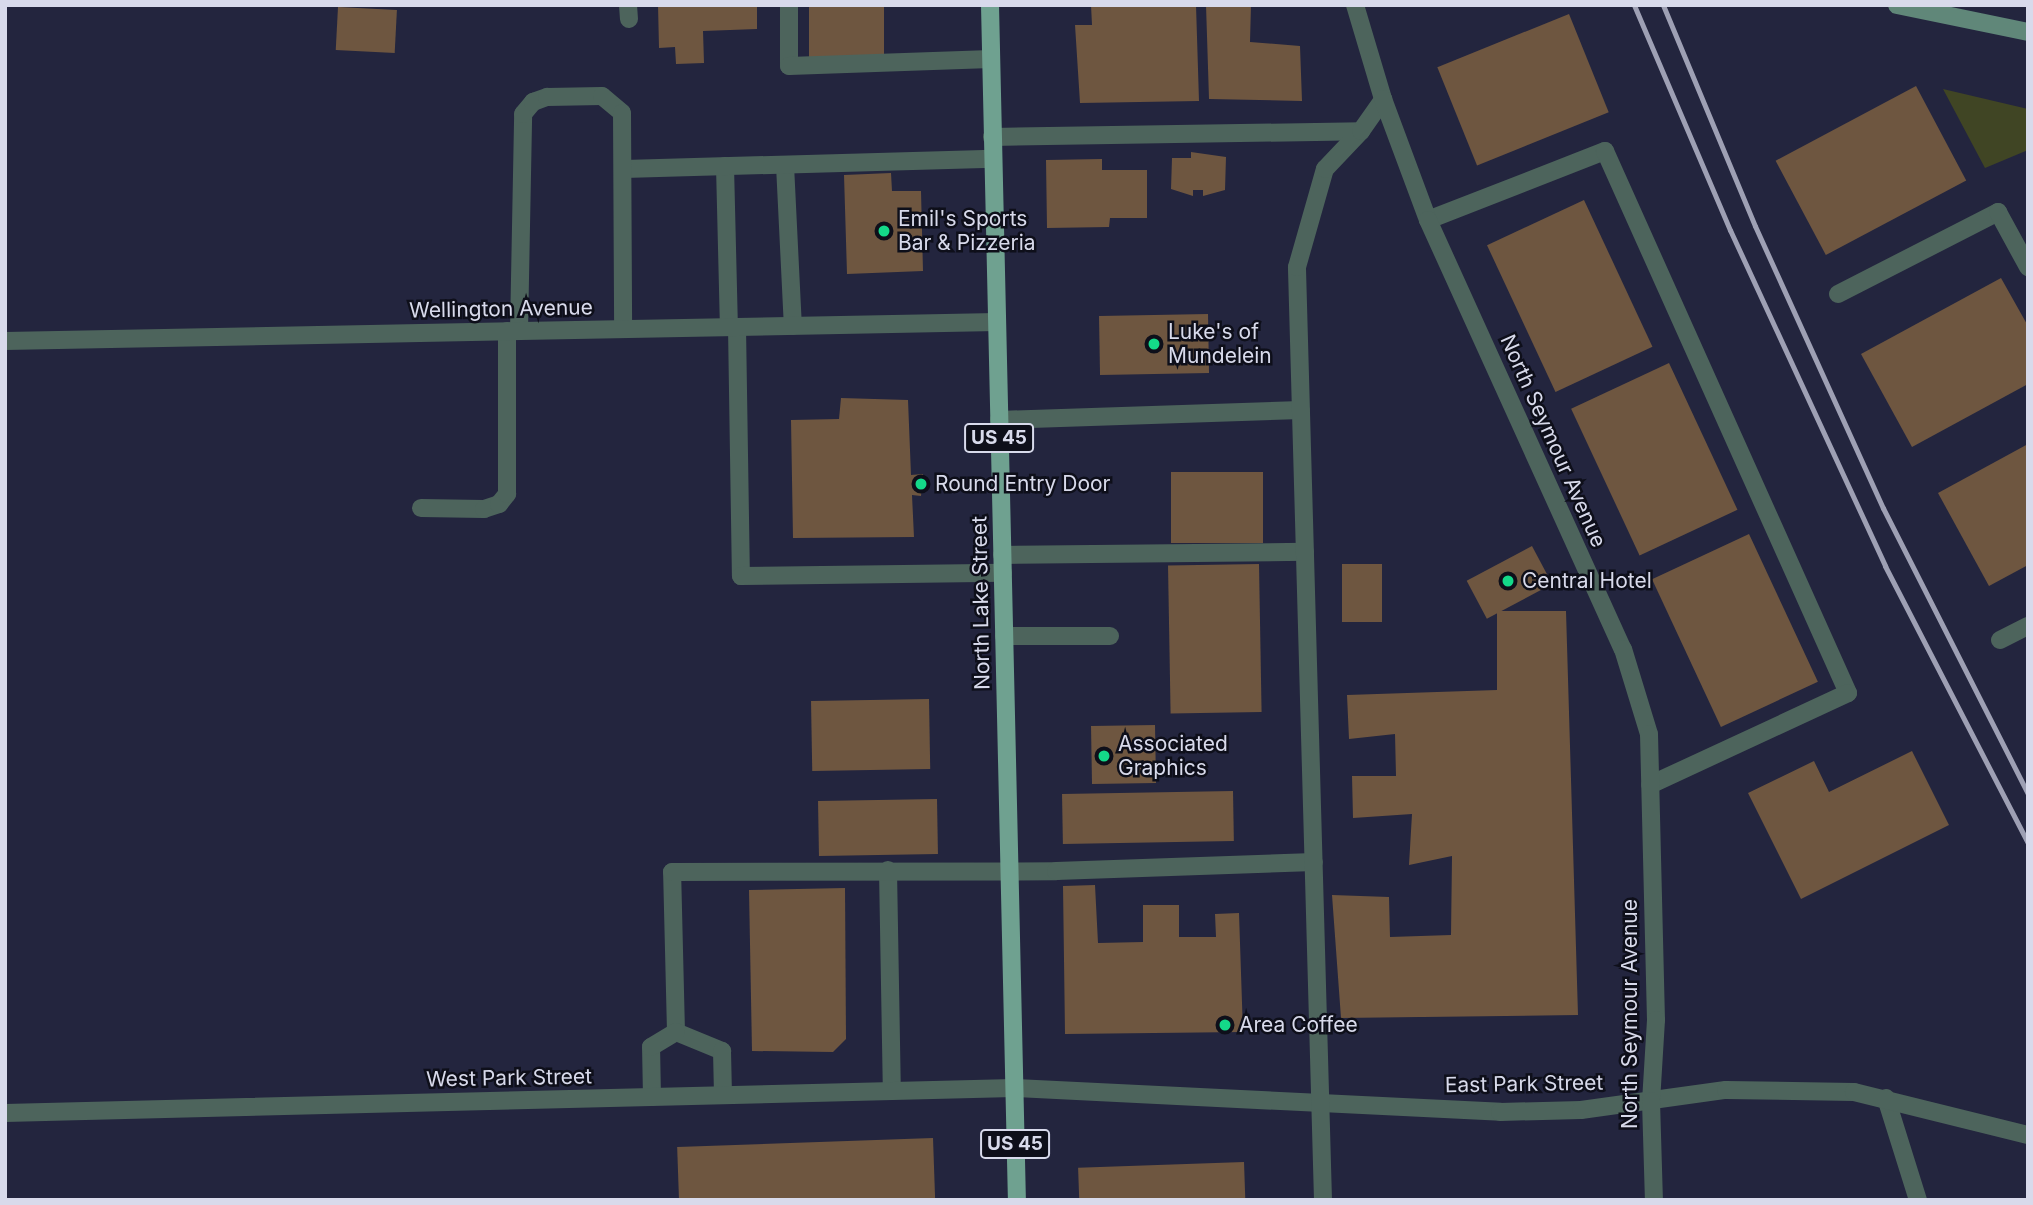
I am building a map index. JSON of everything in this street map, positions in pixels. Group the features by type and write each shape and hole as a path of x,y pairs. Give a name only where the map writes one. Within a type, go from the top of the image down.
{"main road":[{"name":"North Lake Street","path":"990,5 1017,1200"},
{"path":"1897,5 2028,32"}],"street":[{"path":"789,5 789,66 991,59"},
{"name":"North Seymour Avenue","path":"1355,5 1383,99 1428,220 1623,649 1649,734 1656,1020 1651,1101 1654,1200"},
{"path":"421,508 484,509 499,504 507,494 523,114 533,102 547,97 603,96 622,113 623,329"},
{"path":"1323,1200 1297,267 1325,169 1362,131 1383,99"},
{"path":"992,137 1362,131"},
{"path":"1428,220 1605,151 1848,693 1650,785"},
{"path":"624,169 993,159"},
{"path":"785,164 793,326"},
{"path":"725,166 741,576 1305,551"},
{"path":"1838,294 1998,212 2028,267"},
{"name":"Wellington Avenue","path":"5,341 997,322"},
{"path":"999,419 1301,410"},
{"path":"2000,640 2028,626"},
{"path":"1004,636 1110,636"},
{"path":"676,1032 672,872 1009,871 1314,862"},
{"path":"888,870 892,1091"},
{"path":"676,1032 722,1051 723,1095"},
{"path":"652,1097 651,1047 676,1032"},
{"name":"East Park Street","path":"1014,1088 1320,1101 1500,1112 1581,1110 1726,1090 1854,1092 2028,1135"},
{"name":"West Park Street","path":"5,1113 1014,1088"},
{"path":"1886,1098 1918,1200"}],"green space":[{"path":"1943,89 2028,109 2028,150 1985,168"}],"building":[{"path":"658,5 757,5 757,29 703,31 704,63 676,64 675,47 659,48"},
{"path":"809,5 884,5 884,58 809,58"},
{"path":"1091,5 1196,5 1199,101 1080,103 1075,25 1092,25"},
{"path":"1206,5 1251,5 1250,42 1300,46 1302,101 1209,99"},
{"path":"338,7 397,10 395,53 336,50"},
{"path":"1569,14 1609,112 1477,165 1437,67"},
{"path":"1916,86 1966,180 1826,255 1776,161"},
{"path":"1191,152 1226,157 1225,190 1203,196 1203,190 1193,190 1193,196 1171,189 1172,158 1191,158"},
{"path":"1102,159 1102,170 1147,170 1147,218 1110,218 1109,227 1047,228 1046,160"},
{"name":"Emil's Sports Bar & Pizzeria","path":"891,173 892,191 921,191 923,271 847,274 844,175"},
{"path":"1584,200 1652,347 1555,392 1487,245"},
{"path":"2001,278 2028,326 2028,384 1912,447 1861,354"},
{"name":"Luke's of Mundelein","path":"1208,314 1209,373 1100,375 1099,316"},
{"path":"1669,363 1737,510 1640,555 1571,409"},
{"path":"841,398 908,400 911,475 923,474 921,496 912,495 914,537 793,538 791,420 839,419"},
{"path":"2028,444 2028,565 1989,586 1938,493"},
{"path":"1171,472 1263,472 1263,543 1171,543"},
{"path":"1749,534 1818,682 1721,727 1652,579"},
{"name":"Central Hotel","path":"1532,546 1552,584 1487,619 1467,581"},
{"path":"1259,564 1262,712 1171,714 1168,566"},
{"path":"1342,564 1382,564 1382,622 1342,622"},
{"path":"1497,611 1566,611 1578,1015 1341,1018 1332,895 1389,897 1390,937 1451,935 1452,856 1409,865 1412,814 1353,818 1352,776 1396,776 1395,734 1349,739 1347,695 1497,690"},
{"path":"929,699 930,769 812,771 811,701"},
{"path":"1155,725 1156,783 1092,784 1091,726"},
{"path":"1912,751 1949,825 1801,899 1748,793 1814,761 1829,792"},
{"path":"1233,791 1234,841 1063,844 1062,794"},
{"path":"937,799 938,854 819,856 818,801"},
{"path":"1095,885 1098,943 1143,942 1143,905 1179,905 1179,937 1216,937 1215,914 1239,913 1243,1032 1065,1034 1063,886"},
{"path":"845,888 846,1039 833,1052 752,1051 749,890"},
{"path":"933,1138 935,1200 679,1200 677,1147"},
{"path":"1244,1162 1245,1200 1079,1200 1078,1168"}],"railway":[{"path":"1634,5 1730,230 1885,566 2028,843"},
{"path":"1663,5 1755,226 1883,508 2028,794"}],"place":[{"name":"Emil's Sports Bar & Pizzeria","path":"884,231"},
{"name":"Luke's of Mundelein","path":"1154,344"},
{"name":"Round Entry Door","path":"921,484"},
{"name":"Central Hotel","path":"1508,581"},
{"name":"Associated Graphics","path":"1104,756"},
{"name":"Area Coffee","path":"1225,1025"}]}
